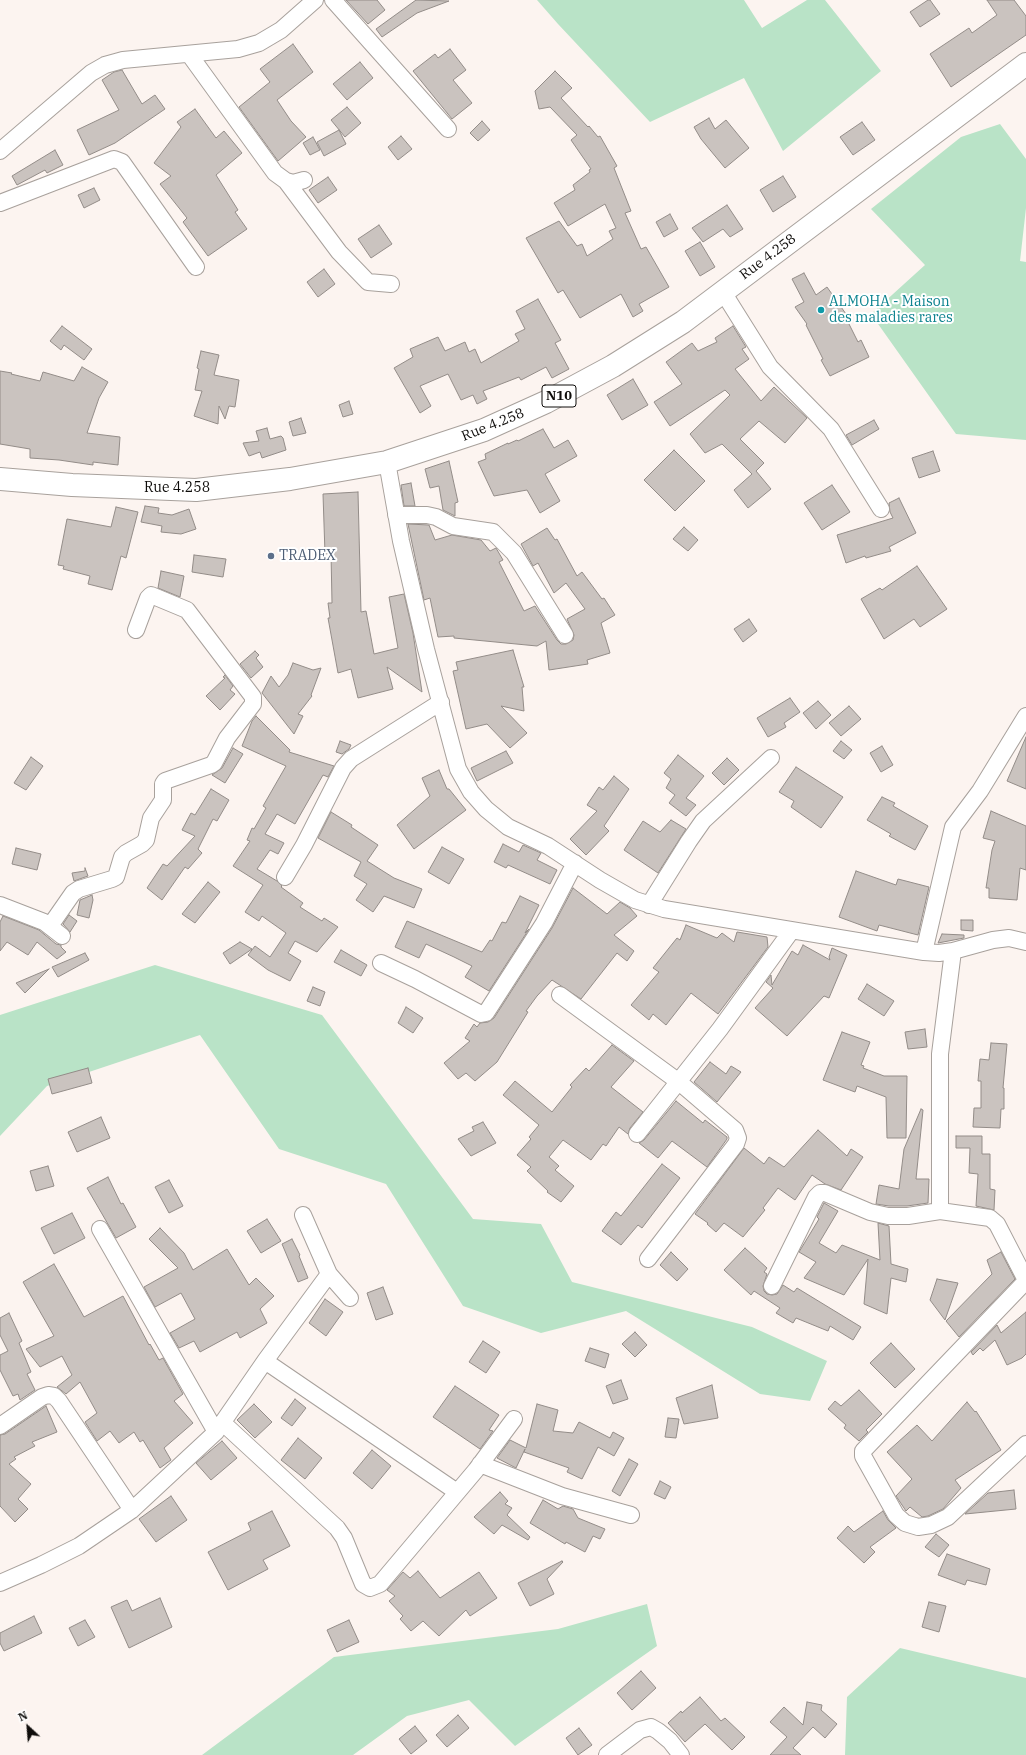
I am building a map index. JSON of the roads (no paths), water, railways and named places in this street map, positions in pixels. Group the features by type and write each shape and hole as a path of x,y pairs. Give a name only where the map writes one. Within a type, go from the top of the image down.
{"highway":[{"name":"Rue 4.258","path":"0,478 72,485 196,490 290,479 387,462 484,430 546,402 620,362 683,322 1026,64"}],"street":[{"path":"0,151 91,73 105,65 123,60 238,49 259,42 280,30 315,0"},
{"path":"334,0 448,130"},
{"path":"189,54 266,162 275,173 286,181 340,252 368,282 391,284"},
{"path":"0,203 114,158 122,162 196,267"},
{"path":"286,181 293,182 304,180"},
{"path":"723,292 770,367 831,429 881,509"},
{"path":"387,462 401,541 426,649 458,769 471,792 486,809 508,827 548,846 600,880 635,900 664,910 924,952 939,953 953,951 993,940 1009,938 1026,942"},
{"path":"396,514 432,515 453,526 493,532 514,553 565,634"},
{"path":"0,905 37,919 56,931 73,894 79,889 112,880 116,877 122,857 146,840 151,818 162,800 163,784 165,781 214,763 227,738 253,704 253,697 186,610 152,595 148,598 136,630"},
{"path":"285,877 304,844 343,768 351,759 441,702"},
{"path":"924,952 953,827 980,791 1026,716"},
{"path":"649,905 703,821 771,758"},
{"path":"381,963 481,1014 486,1013 544,923 574,863"},
{"path":"637,1134 720,1029 792,930"},
{"path":"940,1211 940,1054 953,951"},
{"path":"560,995 679,1082 735,1130 738,1138 736,1144 648,1259"},
{"path":"772,1286 816,1197 820,1194 825,1193 870,1212 888,1216 908,1216 940,1211 990,1218 997,1224 1026,1281 862,1451 863,1456 896,1515 905,1523 918,1527 931,1525 948,1517 1026,1444"},
{"path":"303,1215 329,1274 350,1298"},
{"path":"100,1229 220,1428 337,1528 344,1538 363,1584 370,1588 380,1584 480,1464 514,1419"},
{"path":"0,1584 79,1546 132,1510 220,1428 265,1361 329,1274"},
{"path":"265,1361 457,1492"},
{"path":"0,1426 42,1397 48,1395 54,1396 59,1401 132,1510"},
{"path":"480,1464 562,1496 631,1515"},
{"path":"607,1755 640,1730 651,1727 670,1741 681,1755"}],"place":[{"name":"ALMOHA - Maison des maladies rares","path":"821,310"},
{"name":"TRADEX","path":"271,556"}]}
